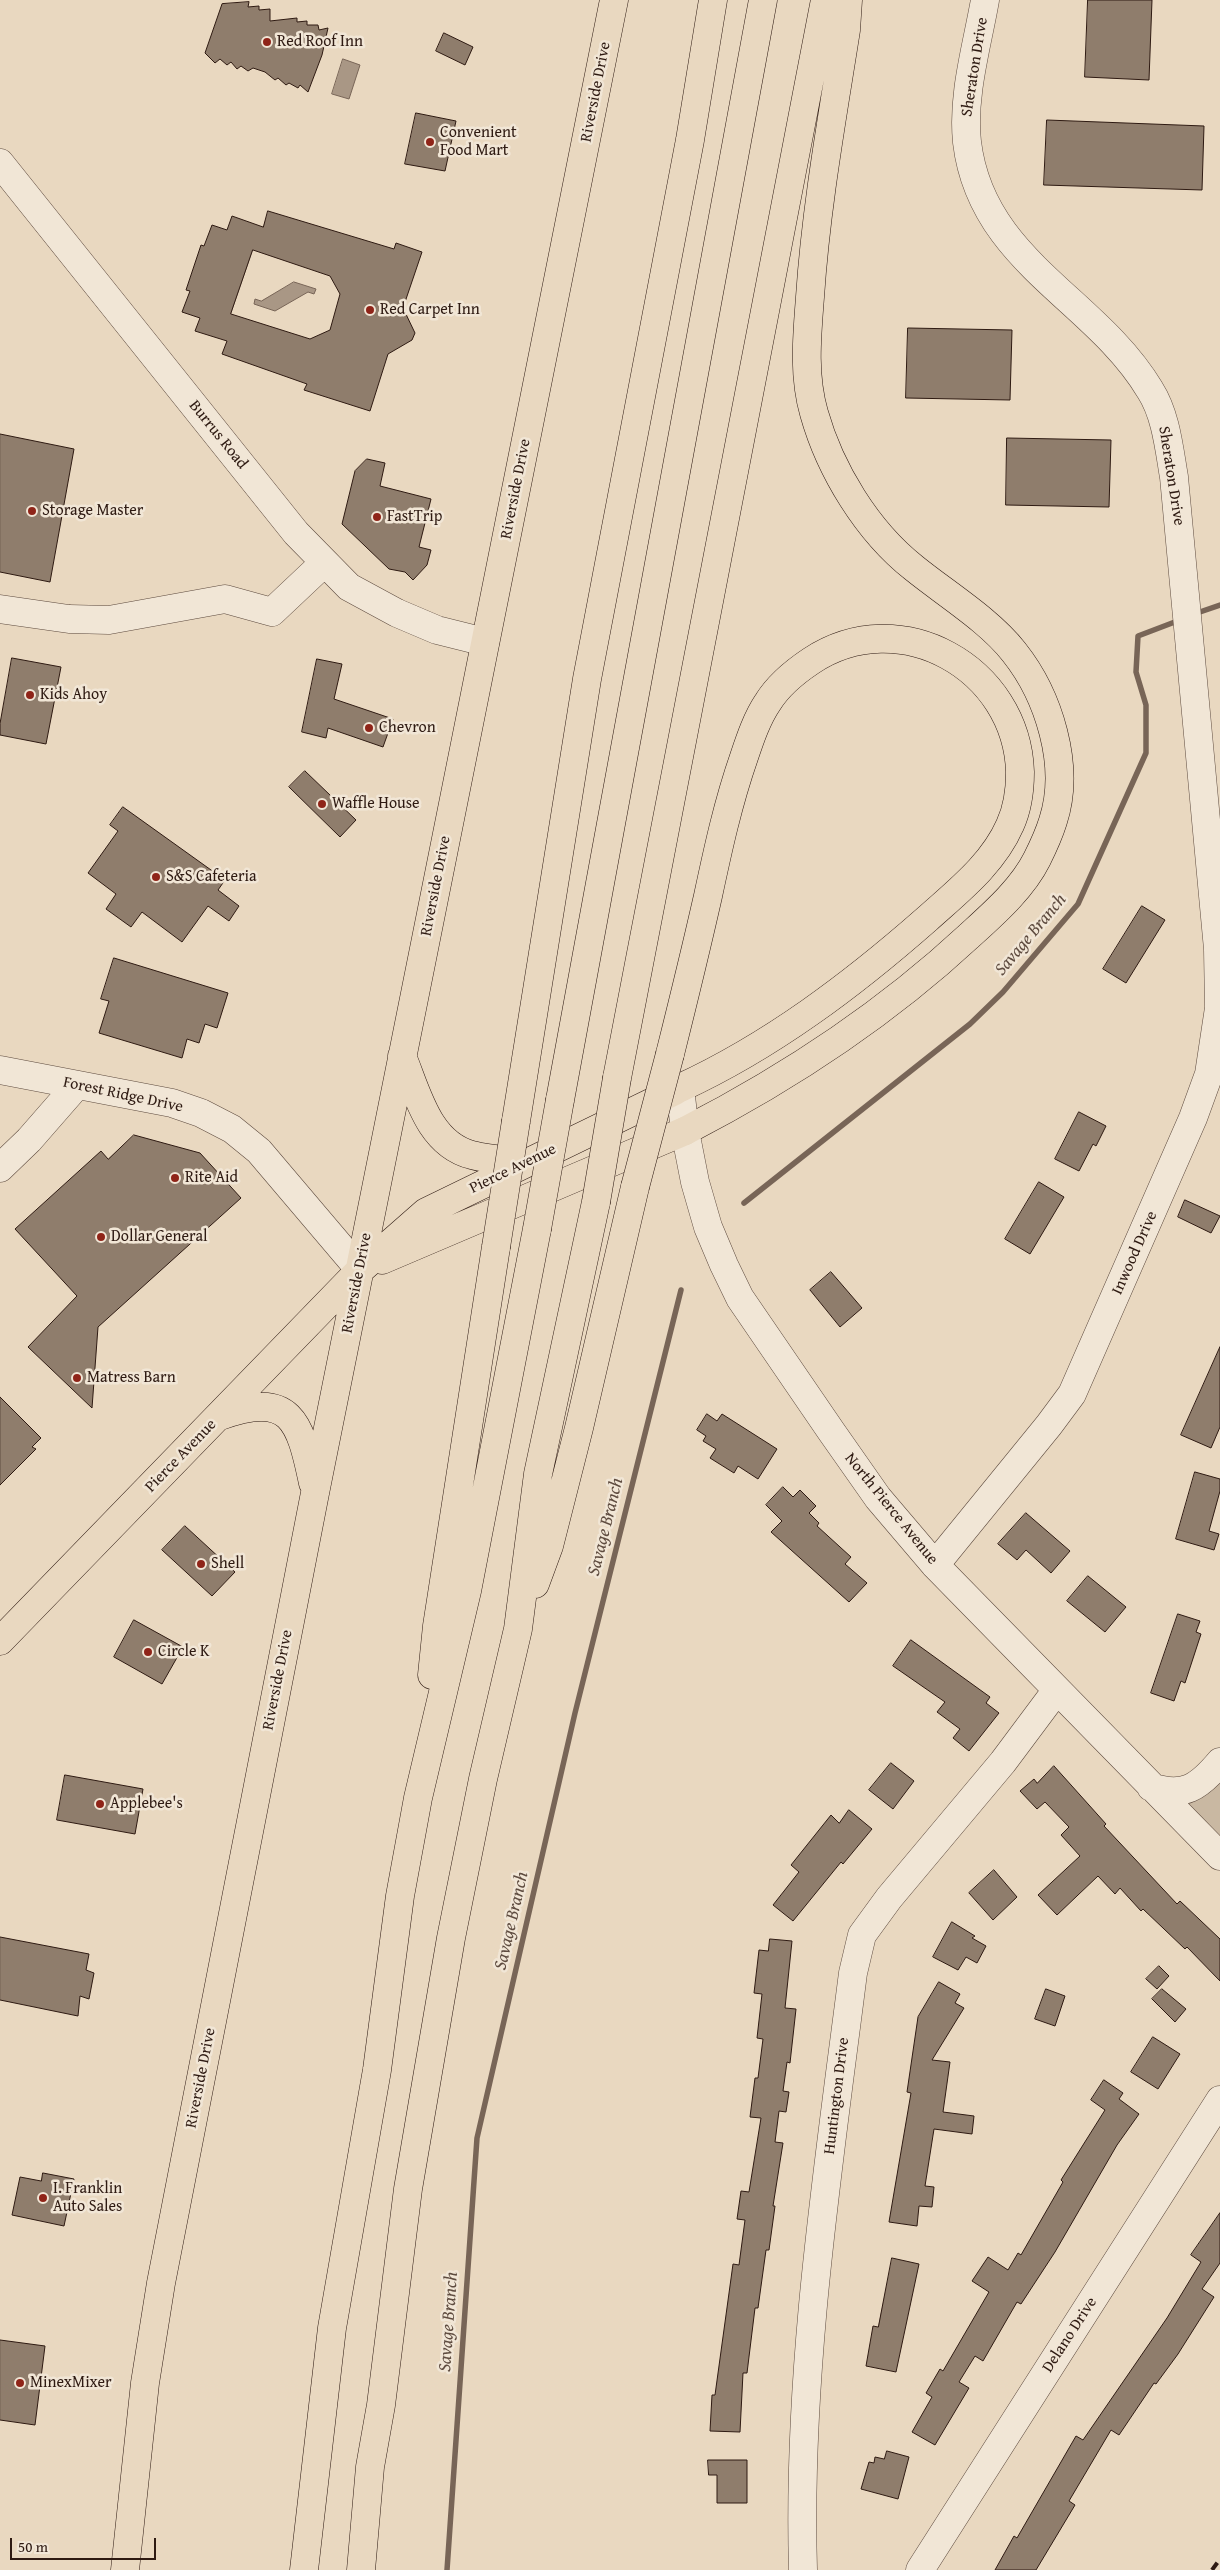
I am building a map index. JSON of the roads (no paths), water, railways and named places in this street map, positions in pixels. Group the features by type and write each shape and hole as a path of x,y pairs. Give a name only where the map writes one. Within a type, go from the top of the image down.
{"main road":[{"name":"Riverside Drive","path":"125,2570 145,2383 161,2283 315,1494 614,0"},
{"path":"418,1798 437,1626 584,698 690,140 713,0"},
{"path":"304,2570 332,2328 377,2070 400,1896 418,1798 467,1591 537,1229 763,0"},
{"path":"361,2570 370,2467 381,2405 408,2189 451,1938 483,1779 518,1630 538,1474 596,1202 617,1078 825,0"},
{"name":"Pierce Avenue","path":"360,1270 685,1131 753,1096 828,1049 884,1009 939,964 1006,900 1036,862 1054,820 1058,795 1055,742 1042,698 1014,652 992,629 909,565 878,533 854,499 828,454 813,412 806,360 814,240 846,30 848,0"},
{"name":"Pierce Avenue","path":"0,1641 360,1270 426,1212 526,1162 680,1088 762,1044 828,1000 888,953 986,864 1011,824 1020,787 1019,754 1013,731 1000,703 971,671 948,654 912,640 882,638 852,642 826,651 799,669 768,700 751,738 728,805 670,1054 635,1187 579,1428 549,1546 518,1630"},
{"path":"402,1056 430,1123 444,1140 472,1156 526,1162"},
{"path":"219,1417 244,1407 258,1405 272,1408 285,1414 302,1437 315,1494"}],"street":[{"name":"Sheraton Drive","path":"985,0 970,82 966,124 974,170 987,206 1001,231 1025,260 1095,324 1134,364 1152,392 1165,426 1174,477 1217,901"},
{"name":"Burrus Road","path":"0,163 290,525 324,563 349,587 397,613 437,630 485,642"},
{"path":"0,610 69,619 109,620 224,600 272,612 324,563"},
{"name":"Inwood Drive","path":"935,1565 1050,1425 1072,1394 1193,1118 1209,1074 1219,1008 1217,901"},
{"name":"Forest Ridge Drive","path":"0,1070 172,1103 201,1113 232,1130 259,1151 360,1270"},
{"path":"0,1168 29,1140 76,1085"},
{"name":"North Pierce Avenue","path":"680,1088 685,1131 708,1227 740,1298 874,1492 935,1565 1056,1691 1220,1856"},
{"name":"Huntington Drive","path":"803,2570 801,2495 810,2352 852,1972 862,1936 889,1898 1003,1762 1056,1691"},
{"path":"1151,1787 1168,1793 1182,1792 1198,1784 1220,1762"},
{"name":"Delano Drive","path":"920,2570 1220,2100"}],"waterway":[{"name":"Savage Branch","path":"1194,614 1220,605"},
{"name":"Savage Branch","path":"744,1203 970,1024 1003,992 1078,904 1146,753 1146,705 1136,672 1138,636 1180,620"},
{"name":"Savage Branch","path":"447,2570 477,2138 575,1713 681,1290"}],"railway":[{"path":"1212,2570 1220,2559"}],"place":[{"name":"Red Roof Inn","path":"267,42"},
{"name":"Convenient Food Mart","path":"430,142"},
{"name":"Red Carpet Inn","path":"370,310"},
{"name":"Storage Master","path":"32,511"},
{"name":"FastTrip","path":"377,517"},
{"name":"Kids Ahoy","path":"30,695"},
{"name":"Chevron","path":"369,728"},
{"name":"Waffle House","path":"322,804"},
{"name":"S&S Cafeteria","path":"156,877"},
{"name":"Rite Aid","path":"175,1178"},
{"name":"Dollar General","path":"101,1237"},
{"name":"Matress Barn","path":"77,1378"},
{"name":"Shell","path":"201,1564"},
{"name":"Circle K","path":"148,1652"},
{"name":"Applebee's","path":"100,1804"},
{"name":"I. Franklin Auto Sales","path":"43,2198"},
{"name":"MinexMixer","path":"20,2383"}]}
